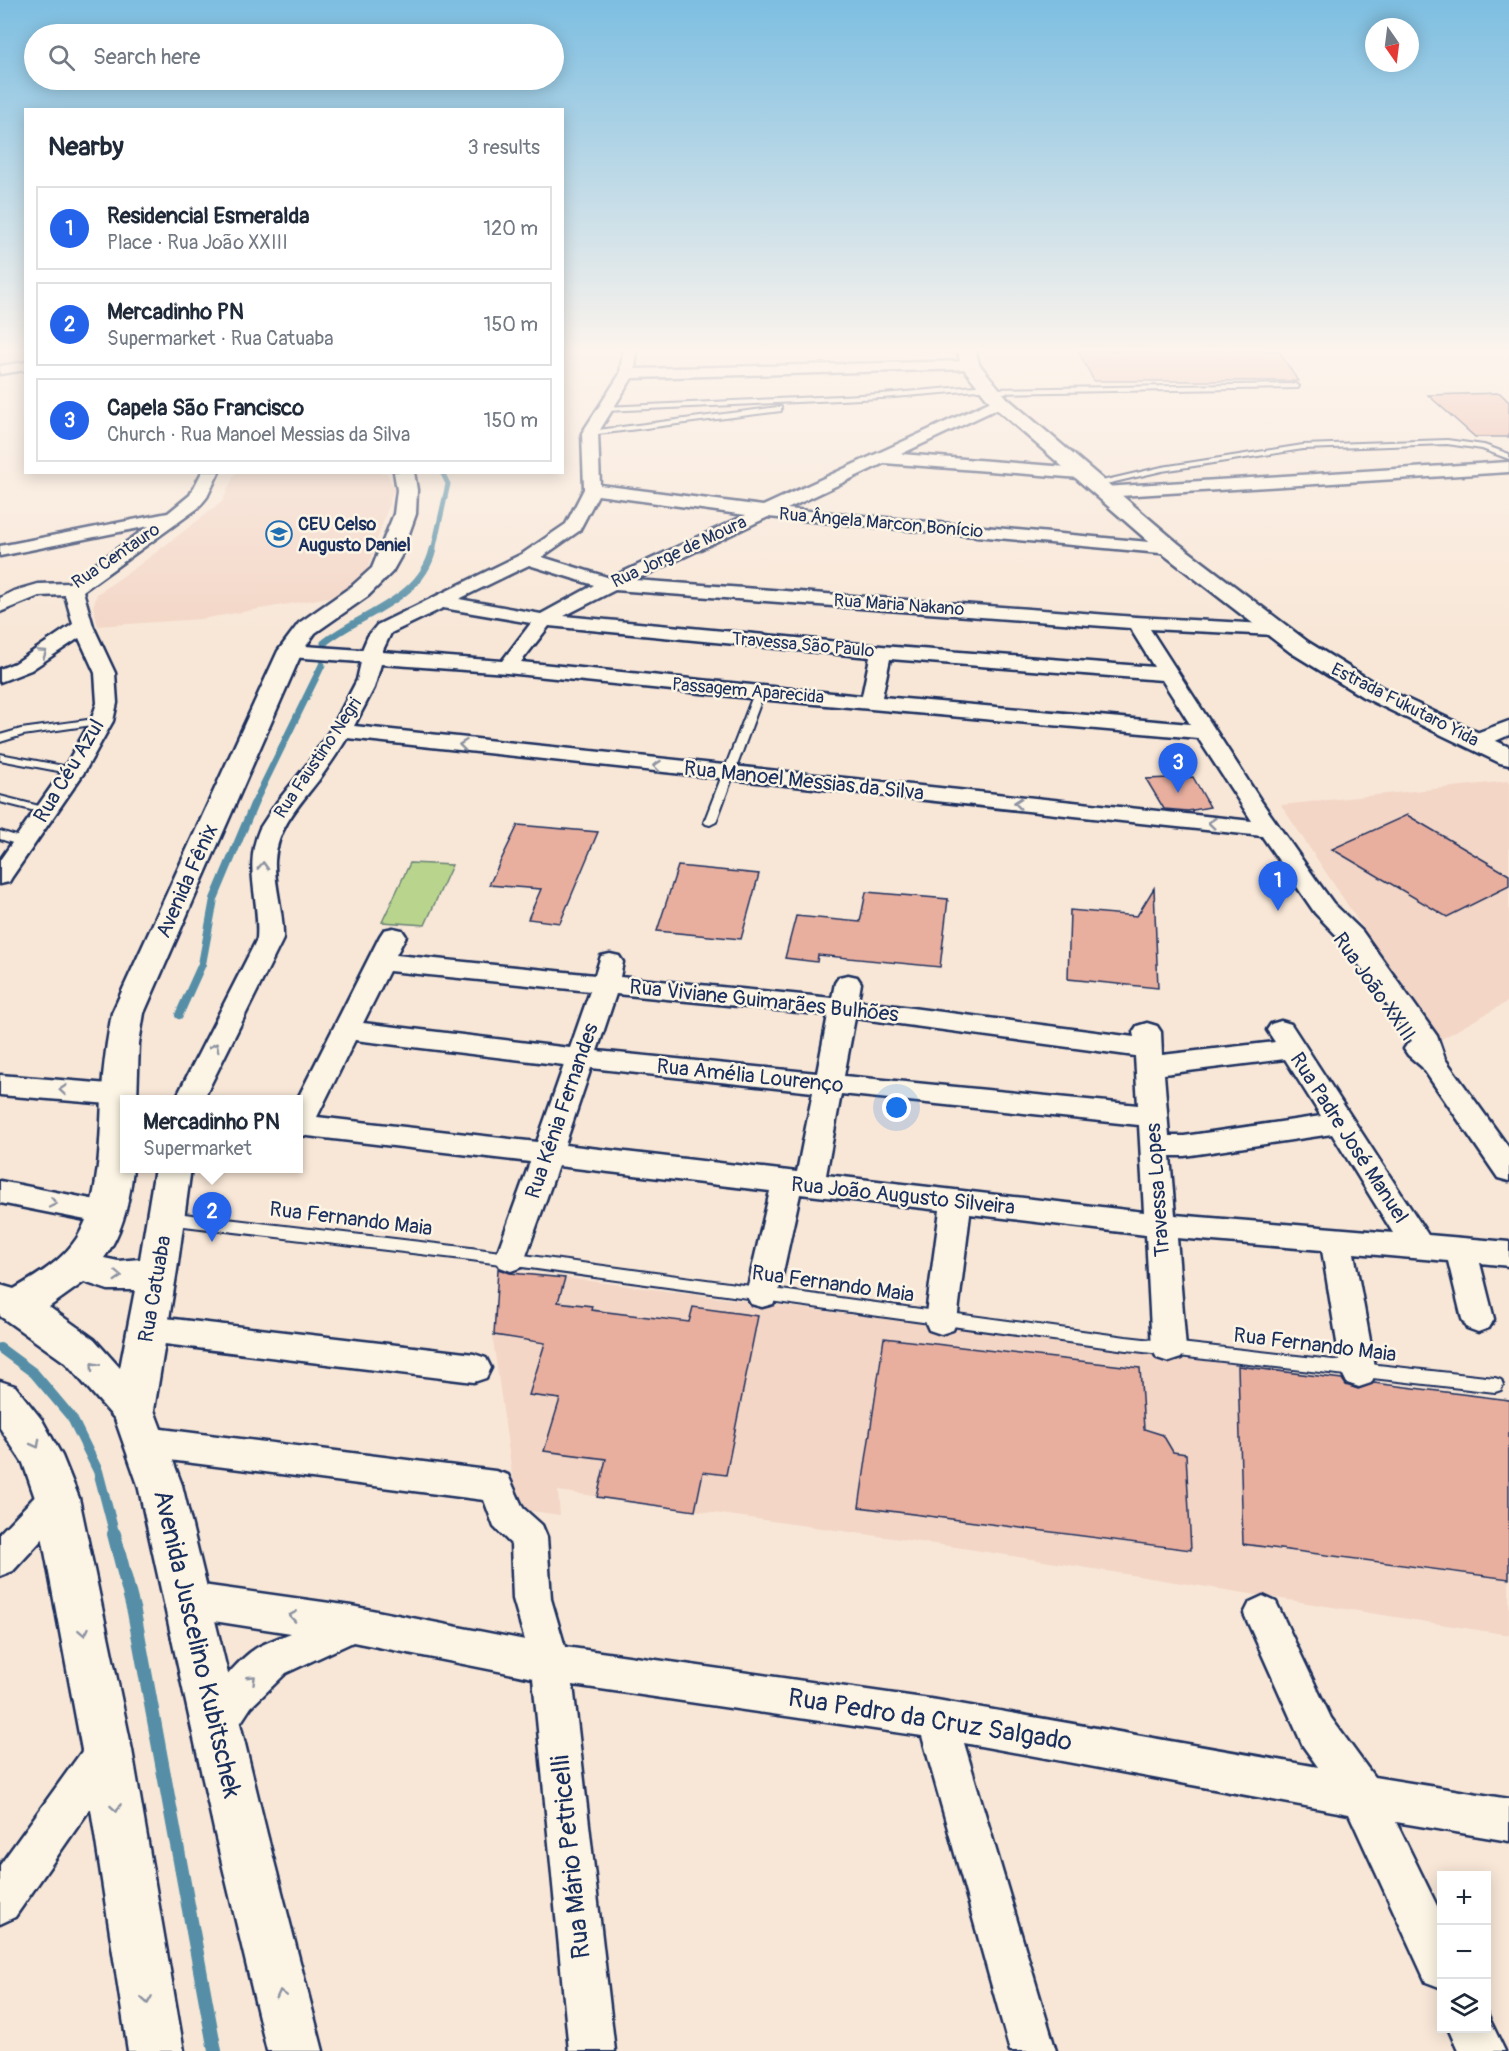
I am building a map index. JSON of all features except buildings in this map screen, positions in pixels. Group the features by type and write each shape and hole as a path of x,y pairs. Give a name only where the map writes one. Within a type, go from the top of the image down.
{"street":[{"name":"Rua Faustino Negri","path":"192,1095 270,939 272,927 263,873 268,836 276,819 317,766 368,681 372,669 373,644 384,629 528,558 553,543 573,527 592,489 590,445"},
{"name":"Rua Jorge de Moura","path":"507,667 544,620 611,584 883,458 905,445"},
{"name":"Estrada Fukutaro Yida","path":"1049,445 1171,549 1275,629 1334,670 1372,692 1509,757"},
{"path":"883,458 1092,483 1509,466"},
{"name":"Rua Centauro","path":"0,606 21,595 38,591 73,589 198,497 210,474"},
{"name":"Avenida Fênix","path":"128,1095 123,1033 128,1012 290,651 307,628 360,591 381,572 390,556 405,514 407,490 404,474"},
{"name":"Rua Ângela Marcon Bonício","path":"592,489 766,512 1171,549"},
{"path":"0,551 175,516"},
{"path":"114,528 155,530"},
{"name":"Rua Maria Nakano","path":"528,558 611,584 1136,623 1275,629"},
{"name":"Rua Céu Azul","path":"0,877 74,771 102,721 107,703 106,680 98,656 83,626 73,589"},
{"name":"Travessa São Paulo","path":"438,602 544,620 881,652 1169,674"},
{"name":"Rua João XXIII","path":"1136,623 1205,732 1324,908 1335,939 1412,1043 1432,1060 1509,1170"},
{"path":"0,676 24,666 83,626"},
{"name":"Passagem Aparecida","path":"290,651 507,667 759,693 1205,732"},
{"path":"871,702 881,652"},
{"path":"1476,741 1509,727"},
{"name":"Rua Manoel Messias da Silva","path":"338,731 1270,830"},
{"path":"303,1117 393,936"},
{"name":"Rua Viviane Guimarães Bulhões","path":"381,962 608,973 846,995 1148,1048 1169,1065 1286,1039"},
{"name":"Rua Kênia Fernandes","path":"511,1259 608,973"},
{"path":"762,1295 828,1084 846,995"},
{"name":"Rua Amélia Lourenço","path":"347,1030 579,1059 1154,1117"},
{"name":"Rua Padre José Manuel","path":"1286,1039 1418,1246"},
{"name":"Travessa Lopes","path":"1148,1048 1169,1349"},
{"path":"0,1085 120,1096"},
{"path":"1156,1146 1184,1146 1340,1123"},
{"name":"Rua João Augusto Silveira","path":"303,1125 1161,1225 1509,1254"},
{"name":"Avenida Fênix","path":"9,1303 46,1290 76,1267 96,1238 106,1214 120,1141"},
{"name":"Rua Catuaba","path":"140,1426 148,1329 172,1173"},
{"path":"0,1192 106,1214"},
{"path":"941,1320 956,1201"},
{"path":"1336,1239 1359,1373"},
{"path":"1461,1250 1478,1319"},
{"path":"80,1261 93,1272 113,1277 135,1276 158,1270"},
{"name":"Avenida Juscelino Kubitschek","path":"9,1303 80,1351 140,1426 160,1485 295,2051"},
{"path":"148,1329 474,1368"},
{"path":"0,1398 28,1430 48,1466 57,1498 106,1750 156,2051"},
{"name":"Rua Mário Petricelli","path":"140,1426 495,1486 503,1501 507,1516 529,1537 532,1599 551,1663 592,2051"},
{"path":"0,1559 57,1498"},
{"name":"Rua Pedro da Cruz Salgado","path":"188,1600 351,1624 551,1663 937,1719 1362,1796 1509,1820"},
{"path":"1263,1614 1317,1732 1362,1796 1437,1955"},
{"path":"216,1725 237,1694 272,1660 351,1624"},
{"path":"937,1719 1033,2051"},
{"path":"0,1902 106,1750"},
{"path":"1473,2033 1482,2051"}],"lane":[{"path":"1092,483 1162,469 1303,447 1369,445"},
{"path":"1467,445 1484,447 1509,457"},
{"path":"710,822 759,693"},
{"path":"0,739 21,732 102,721"},
{"path":"0,757 74,771"},
{"path":"0,799 47,811"},
{"path":"0,835 25,843"},
{"name":"Rua Fernando Maia","path":"167,1218 511,1259 941,1320 1359,1373 1495,1385"}],"shaded area":[{"name":"CEU Celso Augusto Daniel","path":"235,474 387,474 394,489 367,570 336,596 201,619 98,626 93,606 97,594 222,502"},
{"path":"1509,781 1509,1001 1438,1041 1281,805"},
{"path":"498,1269 1509,1400 1509,1635 949,1546 558,1491 560,1515 517,1509 493,1340"}],"green space":[{"path":"410,863 452,865 425,925 382,922"}],"waterway":[{"path":"433,551 448,484 443,474"},
{"path":"324,643 403,594 427,566 433,549"},
{"path":"253,806 322,665"},
{"path":"179,1015 202,964 214,899 254,804"},
{"path":"0,1348 34,1373 72,1418 98,1471 115,1536"},
{"path":"114,1534 134,1612 215,2051"}],"place":[{"name":"CEU Celso Augusto Daniel","path":"279,534"},
{"name":"Capela São Francisco","path":"1178,793"},
{"name":"Residencial Esmeralda","path":"1278,911"},
{"name":"Mercadinho PN","path":"212,1242"}]}
